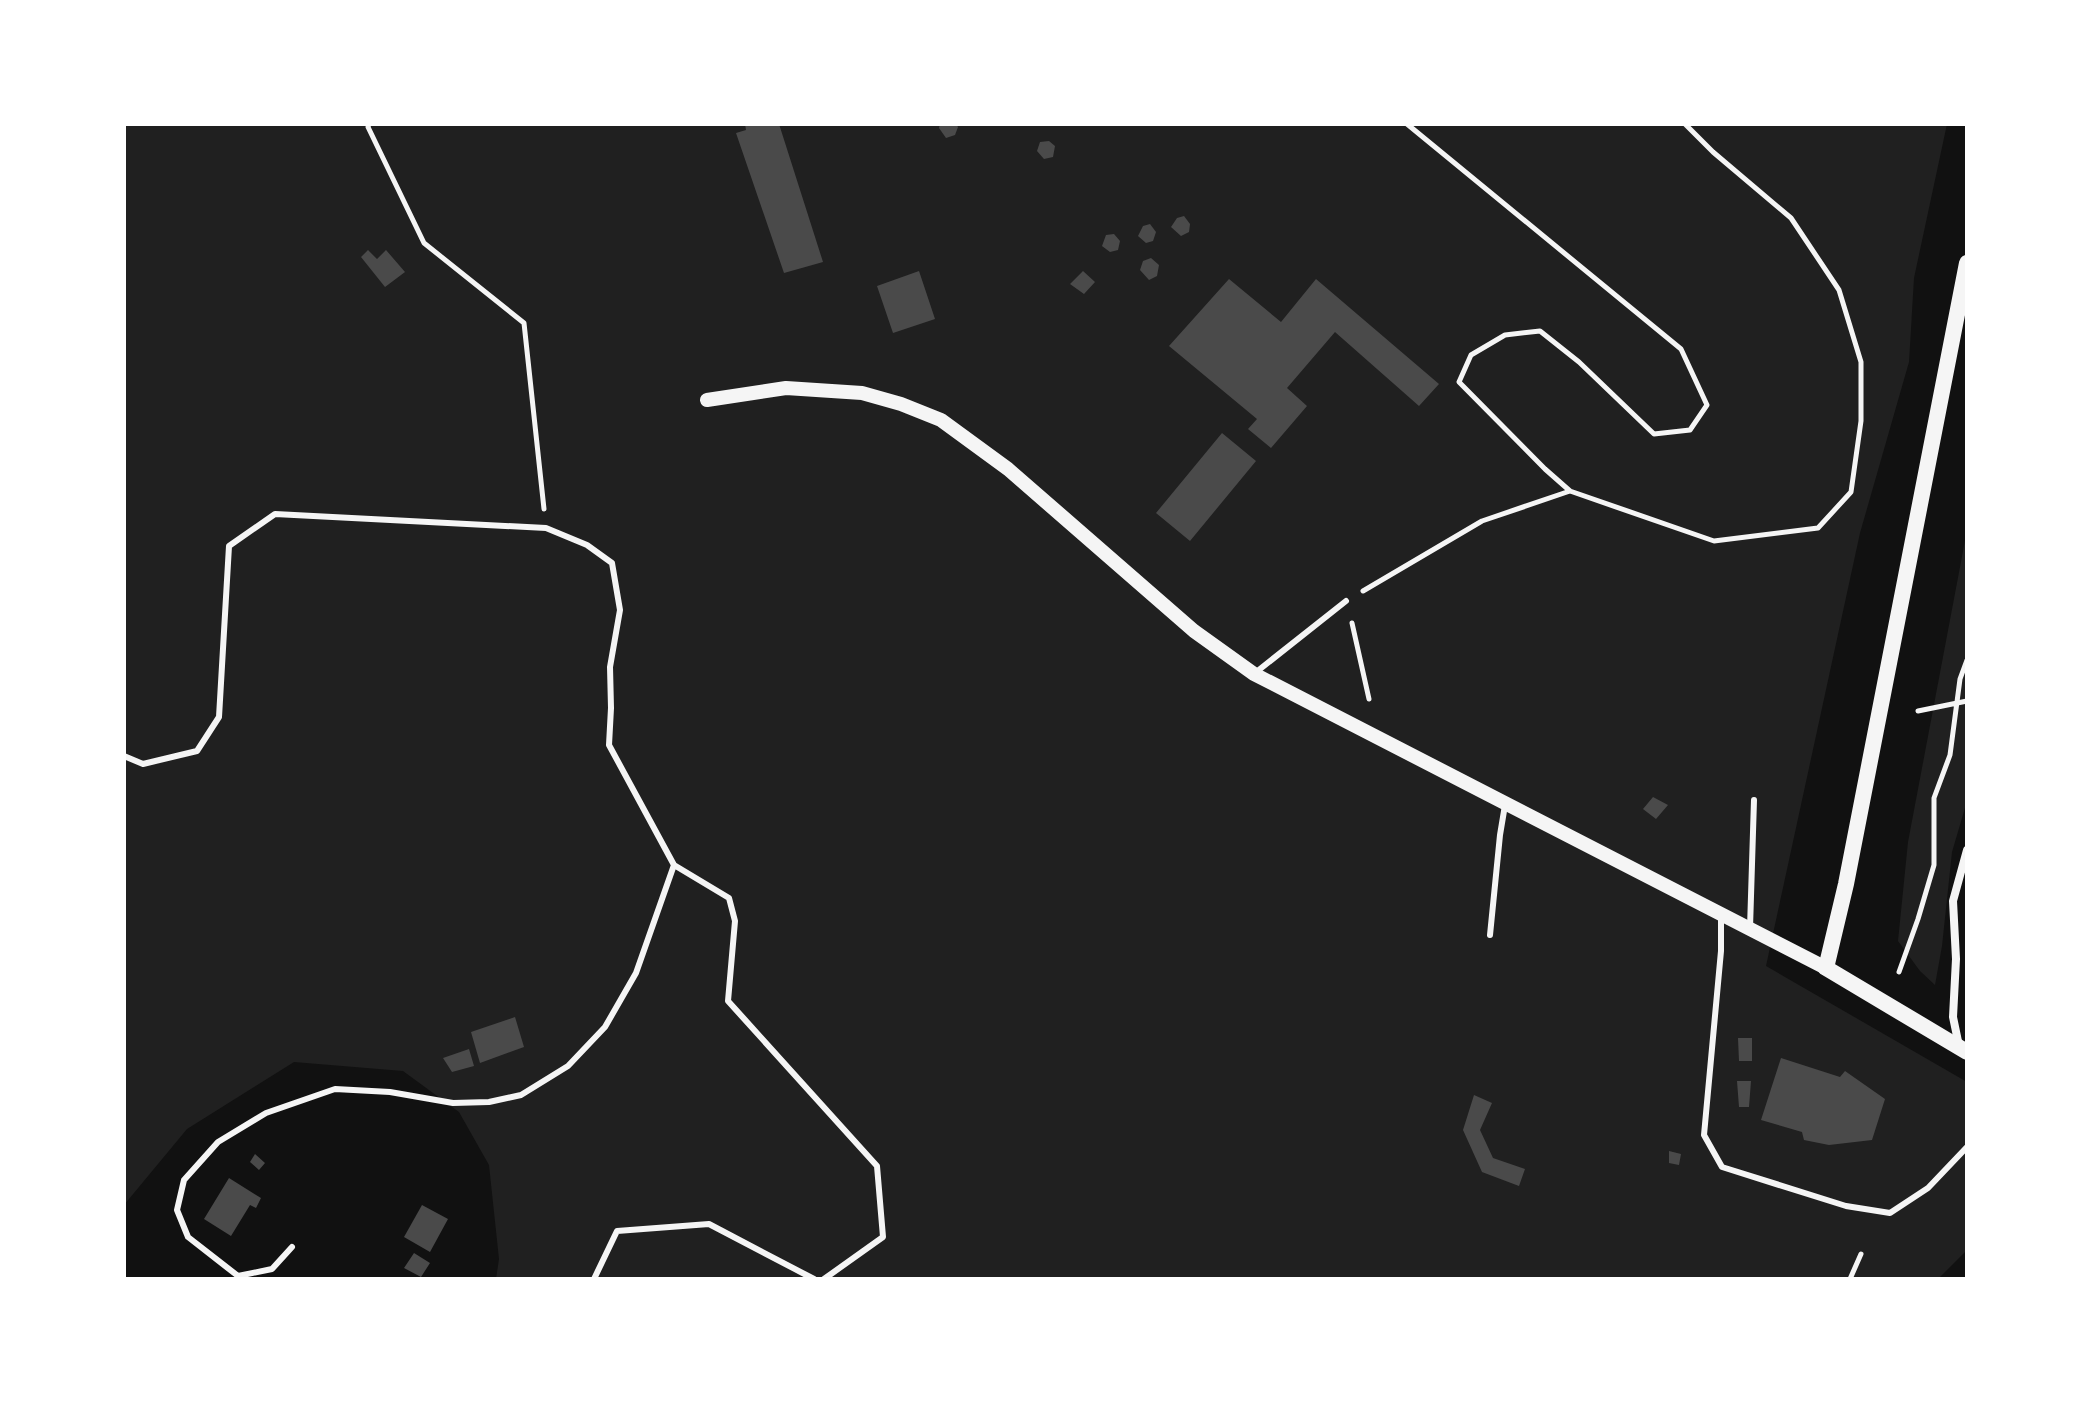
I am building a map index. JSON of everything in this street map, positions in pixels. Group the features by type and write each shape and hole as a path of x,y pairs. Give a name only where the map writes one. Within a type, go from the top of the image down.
{"main road":[{"path":"1963,1050 1826,968 1846,884 1966,269"}],"street":[{"path":"707,400 786,388 862,393 941,420 1008,469 1194,631 1254,674 1826,968"},
{"path":"1963,1050 1953,1017 1956,959 1953,901 1967,850"},
{"path":"1956,959 1967,959"}],"lane":[{"path":"124,756 143,764 197,751 219,717 229,546 275,514 546,528 587,545 612,563 620,610 610,667 609,745 674,865 729,898 735,921 728,1001 877,1166 883,1237 824,1279"},
{"path":"1254,674 1346,601"},
{"path":"1750,928 1754,800"},
{"path":"1490,935 1506,802"},
{"path":"292,1247 272,1269 238,1276 188,1237 177,1210 184,1180 218,1142 266,1113 335,1089 390,1092 453,1103 489,1102 521,1095 568,1066 605,1027 636,973 674,865"},
{"path":"1721,914 1721,951 1704,1135 1722,1167 1846,1206 1890,1213 1928,1188 1967,1147"},
{"path":"594,1279 617,1231 709,1224 814,1279"}],"path":[{"path":"369,124 424,243 524,323 546,528"},
{"path":"1407,124 1681,349 1707,405 1690,430 1654,434 1579,362 1540,331 1505,335 1471,355 1459,382 1545,469 1570,491 1714,541 1818,528 1851,492 1861,421 1861,362 1839,290 1791,218 1685,124"},
{"path":"1369,699 1346,601 1482,521 1570,491"},
{"path":"1899,972 1934,865 1934,798 1950,755 1960,679 1967,660"},
{"path":"1918,711 1967,701"},
{"path":"1850,1279 1861,1254"}],"shaded area":[{"path":"124,124 1947,124 1914,278 1909,362 1860,533 1766,966 1967,1082 1967,1250 1938,1279 496,1279 499,1259 489,1165 459,1112 403,1071 294,1062 187,1129 124,1205"},
{"path":"1967,530 1967,801 1952,852 1935,985 1920,971 1898,941 1908,842"}],"building":[{"path":"745,124 779,124 823,262 784,273 736,133 746,130"},
{"path":"940,124 956,124 955,135 946,138 939,128"},
{"path":"1049,141 1055,146 1053,157 1044,159 1037,151 1040,142"},
{"path":"1184,216 1190,224 1189,232 1181,236 1171,227 1177,218"},
{"path":"1150,224 1156,232 1153,241 1146,243 1138,236 1143,226"},
{"path":"1114,234 1120,241 1118,250 1110,252 1102,246 1106,235"},
{"path":"368,250 377,259 386,250 405,272 385,287 361,257"},
{"path":"1151,258 1159,265 1157,276 1149,280 1140,270 1143,261"},
{"path":"919,271 935,319 893,333 877,286"},
{"path":"1083,271 1095,282 1084,294 1070,284"},
{"path":"1229,279 1281,322 1316,279 1439,384 1419,406 1335,332 1287,388 1307,406 1271,448 1248,429 1257,419 1169,346"},
{"path":"1222,433 1256,461 1190,541 1156,513"},
{"path":"1653,797 1668,805 1656,819 1643,809"},
{"path":"515,1017 524,1047 480,1063 471,1032"},
{"path":"1738,1038 1752,1038 1752,1061 1739,1061"},
{"path":"469,1049 474,1066 452,1072 443,1058"},
{"path":"1781,1058 1840,1077 1845,1071 1885,1099 1872,1140 1829,1145 1804,1140 1802,1132 1761,1120"},
{"path":"1737,1081 1751,1081 1749,1107 1739,1107"},
{"path":"1474,1095 1492,1103 1480,1130 1493,1158 1525,1169 1519,1186 1482,1172 1463,1130"},
{"path":"1669,1151 1681,1154 1679,1165 1669,1163"},
{"path":"255,1154 265,1163 259,1170 250,1162"},
{"path":"229,1178 261,1198 256,1208 250,1205 231,1236 204,1219"},
{"path":"422,1205 448,1219 430,1252 404,1237"},
{"path":"414,1253 430,1263 421,1277 404,1268"}]}
